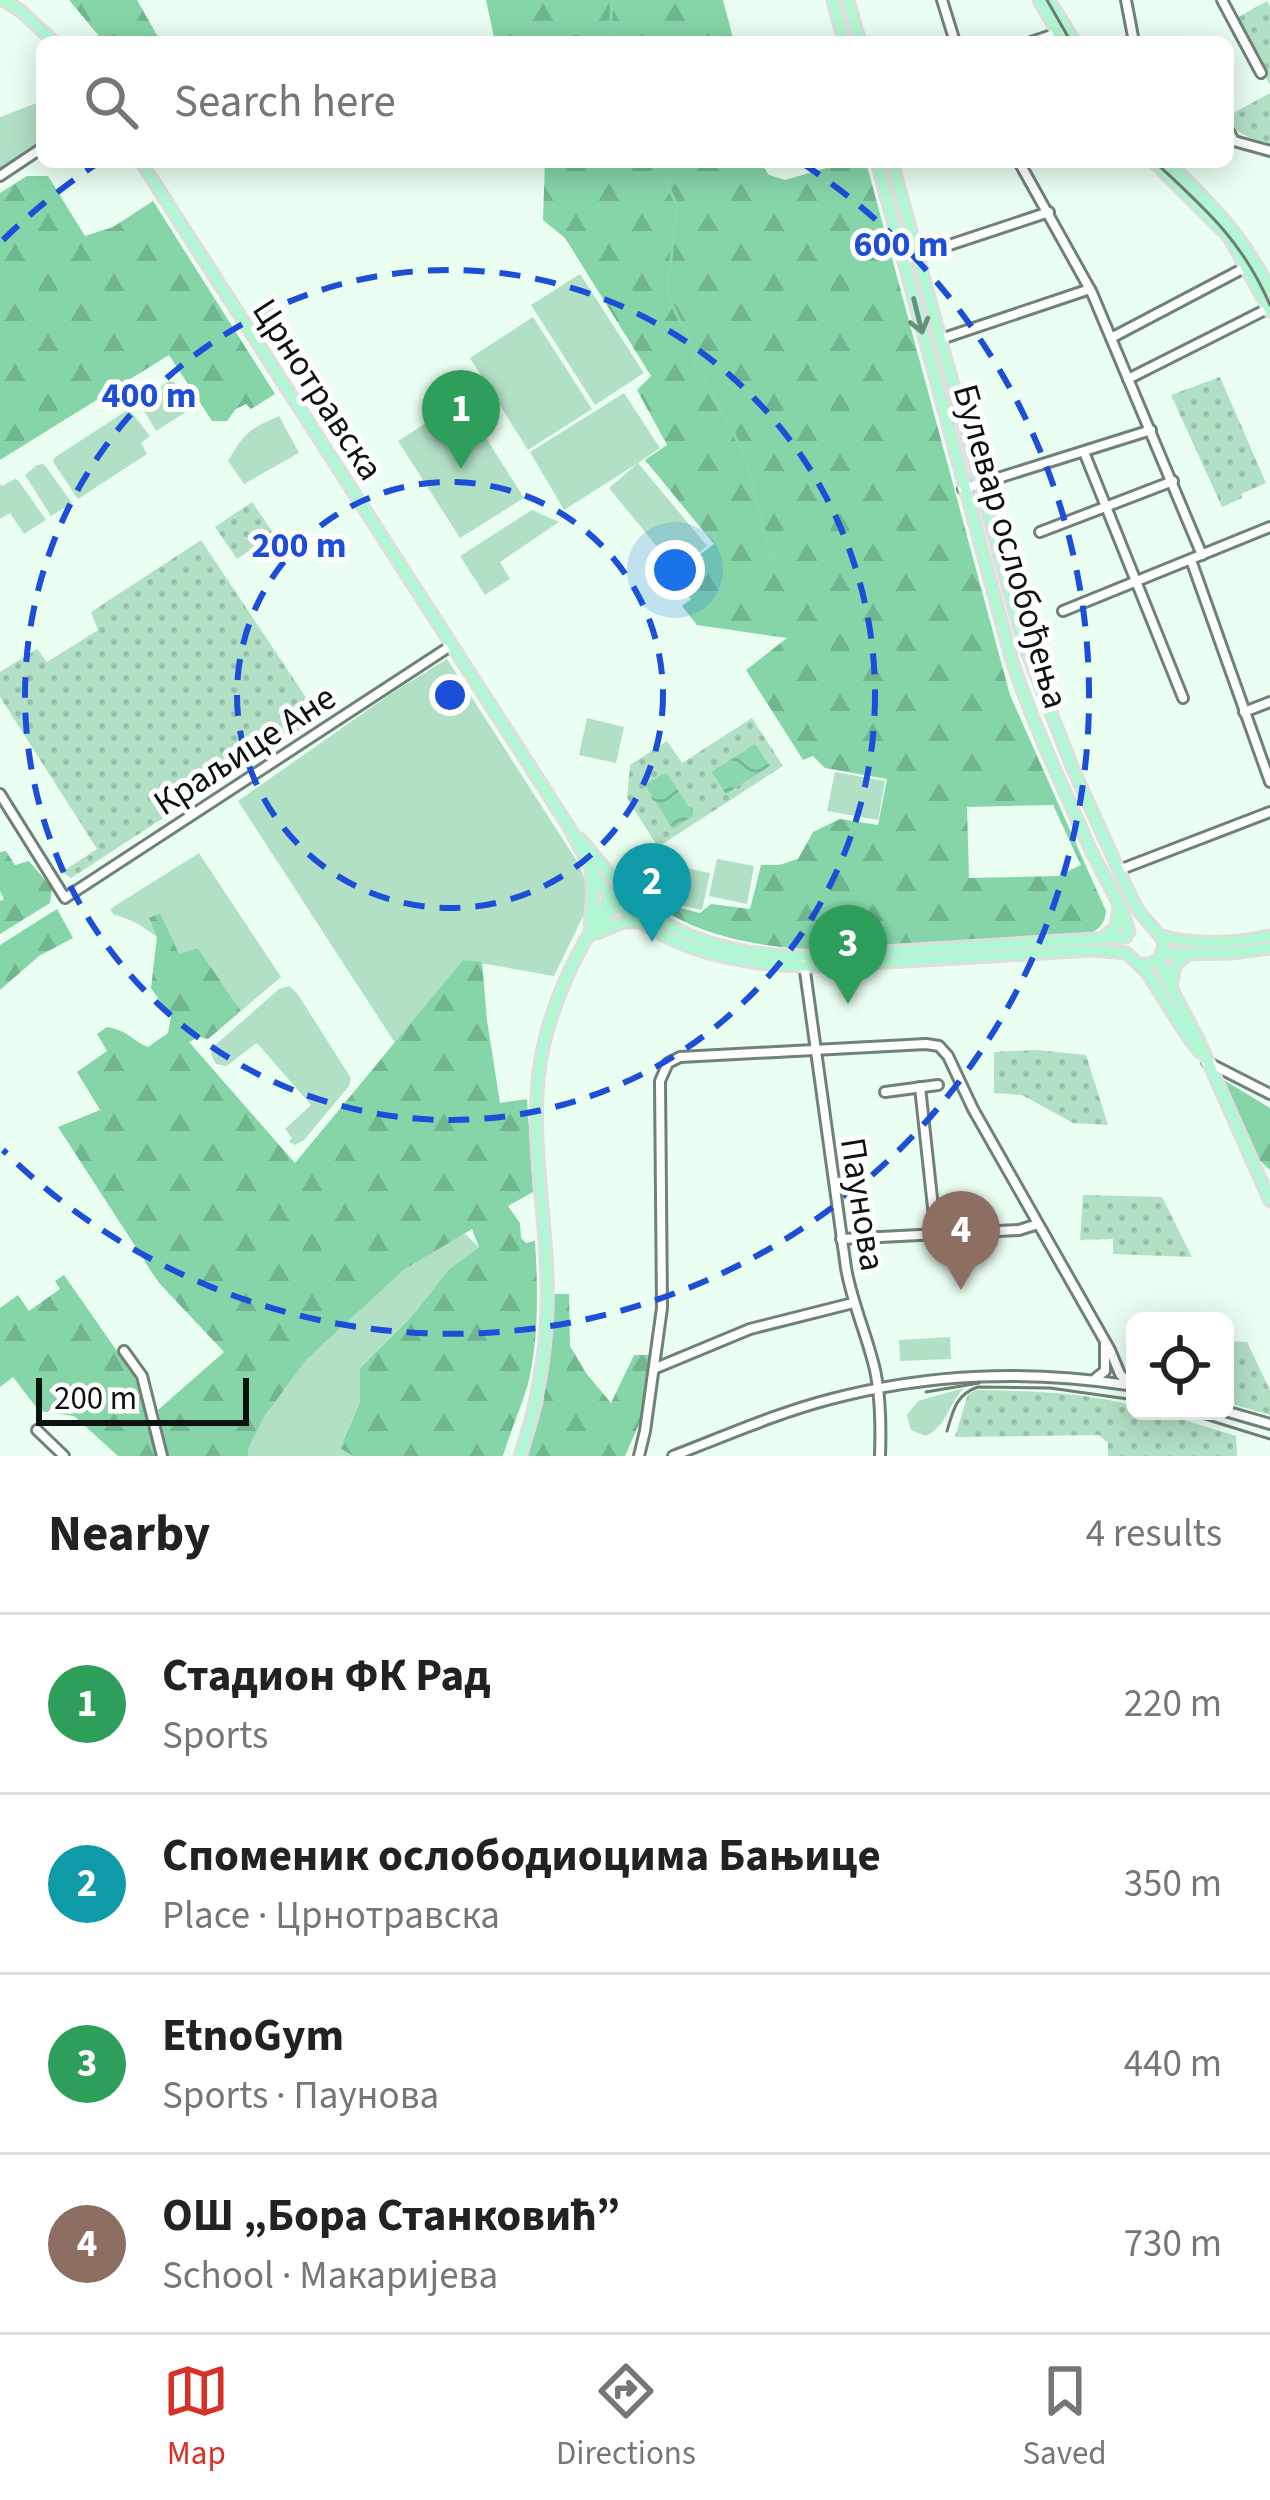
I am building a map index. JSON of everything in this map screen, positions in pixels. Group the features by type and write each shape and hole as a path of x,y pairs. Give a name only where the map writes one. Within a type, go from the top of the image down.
{"main road":[{"path":"3,0 21,11"},
{"path":"13,0 48,36"},
{"path":"832,0 842,36"},
{"path":"848,0 858,36"},
{"path":"1039,0 1062,35"},
{"path":"1049,0 1062,35"},
{"name":"Црнотравска","path":"145,168 589,863 615,900 643,922 723,957 765,965 1128,935"},
{"name":"Булевар ослобођења","path":"879,168 1007,645 1035,722 1119,904 1128,935"},
{"name":"Булевар ослобођења","path":"894,168 1023,641 1119,871 1156,931"},
{"path":"1160,168 1218,224 1266,283 1269,310"},
{"path":"1174,168 1234,229 1251,264"},
{"path":"1035,722 1051,715"},
{"path":"1066,792 1081,785"},
{"name":"Црнотравска","path":"569,827 625,892 664,923 699,939 753,953 804,961 1093,950 1126,953"},
{"path":"588,938 593,894 589,863"},
{"path":"520,1456 541,1372 548,1306 538,1074 555,1004 573,962 600,909 625,892"},
{"path":"1098,940 1116,927 1119,904"},
{"path":"588,938 623,922 643,922"},
{"path":"1205,1058 1150,977 1126,953 1128,935 1138,926 1178,940 1270,936"},
{"path":"1156,931 1164,943 1161,956 1171,988 1265,1179 1270,1201"},
{"path":"1140,964 1192,952 1270,948"},
{"path":"1171,988 1175,965 1192,952"}],"street":[{"path":"942,0 953,36"},
{"path":"1126,0 1133,36"},
{"path":"1222,0 1261,73"},
{"path":"1234,141 1270,151"},
{"path":"0,176 36,152"},
{"path":"1023,168 1090,289 1202,555"},
{"path":"904,260 1049,212"},
{"path":"1111,338 1251,264"},
{"path":"941,339 1090,289"},
{"path":"1128,379 1269,310"},
{"path":"963,488 1151,430"},
{"path":"1084,452 1183,698"},
{"path":"1040,532 1173,481"},
{"path":"1064,610 1270,527"},
{"path":"1191,560 1270,782"},
{"name":"Краљице Ане","path":"0,794 65,898 452,645"},
{"path":"1244,712 1270,702"},
{"path":"1119,871 1270,812"},
{"name":"Паунова","path":"804,961 841,1239 853,1303 878,1389 880,1456"},
{"path":"639,1456 664,1283 660,1088 662,1072 680,1057 926,1044 943,1049 1126,1380"},
{"path":"1205,1058 1270,1094"},
{"path":"885,1092 938,1085"},
{"path":"920,1087 936,1234"},
{"path":"841,1239 1025,1229 1038,1224"},
{"path":"655,1368 750,1329 853,1303"},
{"path":"1089,1380 1106,1371 1105,1343"},
{"path":"124,1351 142,1376 162,1456"},
{"path":"673,1456 819,1402 959,1376 1022,1375 1126,1385"},
{"path":"1234,1414 1270,1424"},
{"path":"37,1430 64,1456"}],"shaded area":[{"path":"1267,1 1270,7 1270,85 1235,19"},
{"path":"1270,93 1270,149 1234,129 1234,113"},
{"path":"36,103 36,147 0,169 0,117"},
{"path":"580,274 644,373 595,405 531,305"},
{"path":"533,317 592,409 528,450 470,358"},
{"path":"1220,377 1266,483 1222,507 1171,395"},
{"path":"169,381 192,408 156,431 140,404"},
{"path":"624,393 660,448 564,510 530,452"},
{"path":"462,400 524,498 460,538 398,441"},
{"path":"129,409 150,436 141,443 147,454 78,499 54,458"},
{"path":"279,416 299,453 244,484 228,461 248,433"},
{"path":"638,463 707,546 677,571 609,488"},
{"path":"44,464 72,503 51,516 25,475"},
{"path":"15,479 46,520 24,534 10,513 0,519 0,484"},
{"path":"252,502 274,534 237,559 215,527"},
{"path":"532,510 559,522 500,562 510,579 485,595 460,556"},
{"path":"201,540 319,717 71,878 62,872 97,849 0,697 0,672 37,649 47,662 98,630 91,612"},
{"path":"447,659 580,866 588,906 554,976 463,960 395,1043 238,801"},
{"path":"587,718 624,727 616,763 579,755"},
{"path":"752,718 783,766 658,847 627,798 630,765 667,741 682,763"},
{"path":"835,772 885,781 878,820 827,811"},
{"path":"199,853 281,977 241,1011 198,948 179,955 110,909"},
{"path":"717,859 754,866 747,904 709,896"},
{"path":"672,865 710,873 702,910 665,902"},
{"path":"289,986 351,1078 304,1140 295,1145 285,1129 311,1105 257,1043 226,1066 216,1064 211,1054 212,1048 279,989"},
{"path":"994,1052 1086,1055 1108,1125 1073,1123 1022,1095 994,1093"},
{"path":"1083,1195 1162,1197 1192,1257 1113,1254 1113,1239 1080,1240"},
{"path":"464,1233 479,1247 449,1269 413,1315 360,1368 360,1402 340,1447 353,1456 248,1456 264,1417 307,1359 405,1269"},
{"path":"950,1337 951,1359 900,1361 899,1340"},
{"path":"1234,1341 1247,1342 1270,1390 1270,1415 1234,1405"},
{"path":"964,1388 933,1431 926,1436 911,1430 907,1415 918,1401"},
{"path":"977,1390 1037,1392 1115,1401 1126,1404 1126,1420 1184,1420 1236,1436 1237,1456 1108,1456 1108,1443 1099,1435 955,1437 968,1394"}],"green space":[{"path":"69,0 137,0 158,36 99,36"},
{"path":"486,0 723,0 732,36 494,36"},
{"path":"545,168 764,168 769,175 785,180 826,168 868,168 1010,695 1106,911 1097,929 1063,938 873,949 771,946 692,925 664,911 625,881 635,871 663,882 657,902 700,913 711,904 750,909 761,865 798,859 813,832 840,819 878,825 887,779 825,768 813,756 803,760 746,670 787,638 697,625 682,606 691,599 672,575 714,544 645,460 667,445 637,390 651,376 565,238 543,220","holes":["1053,805 1081,865 1058,876 969,878 967,807"]},
{"path":"27,176 48,176 85,236 113,227 153,201 275,394 251,409 246,404 236,409 227,421 212,421 169,355 0,460 0,193"},
{"path":"6,851 15,865 29,861 52,888 50,903 0,934 0,901 4,899 0,852"},
{"path":"57,909 73,938 39,956 0,990 0,945"},
{"path":"160,913 179,954 198,948 241,1011 208,1039 189,1042 295,1163 463,960 482,962 500,1103 527,1099 533,1192 508,1206 520,1223 521,1238 526,1243 535,1241 536,1259 532,1367 503,1456 353,1456 340,1448 360,1402 360,1368 413,1315 449,1269 479,1247 472,1229 405,1269 307,1359 264,1417 248,1456 167,1456 158,1410 224,1352 159,1283 58,1127 100,1110 77,1072 107,1051 97,1034 107,1027 115,1029 148,1047 168,1033 171,1017 151,988 157,936 149,918"},
{"path":"1219,1077 1270,1108 1270,1170 1259,1160"},
{"path":"64,1275 135,1377 157,1456 118,1456 74,1416 39,1411 13,1377 0,1387 0,1308 18,1295 29,1311 60,1289 55,1281"},
{"path":"554,1294 569,1294 570,1346 611,1403 634,1355 652,1355 640,1422 625,1456 528,1456 543,1404"}],"water":[{"path":"755,744 770,766 726,794 712,772"},
{"path":"666,772 694,815 673,829 645,785"}],"waterway":[{"path":"611,0 612,36"},
{"path":"659,168 677,205 667,294 696,354 694,366 746,457 770,556 803,579"},
{"path":"757,570 768,558"}],"tram line":[{"path":"1047,0 1068,36"},
{"path":"1161,168 1234,244 1270,305"},
{"path":"926,1392 979,1383"},
{"path":"947,1431 960,1399 978,1387 1050,1388 1126,1399"},
{"path":"1208,1420 1270,1439"}],"place":[{"name":"Стадион ФК Рад","path":"461,469"},
{"name":"Споменик ослободиоцима Бањице","path":"652,942"},
{"name":"EtnoGym","path":"848,1004"},
{"name":"ОШ „Бора Станковић”","path":"961,1290"}]}
